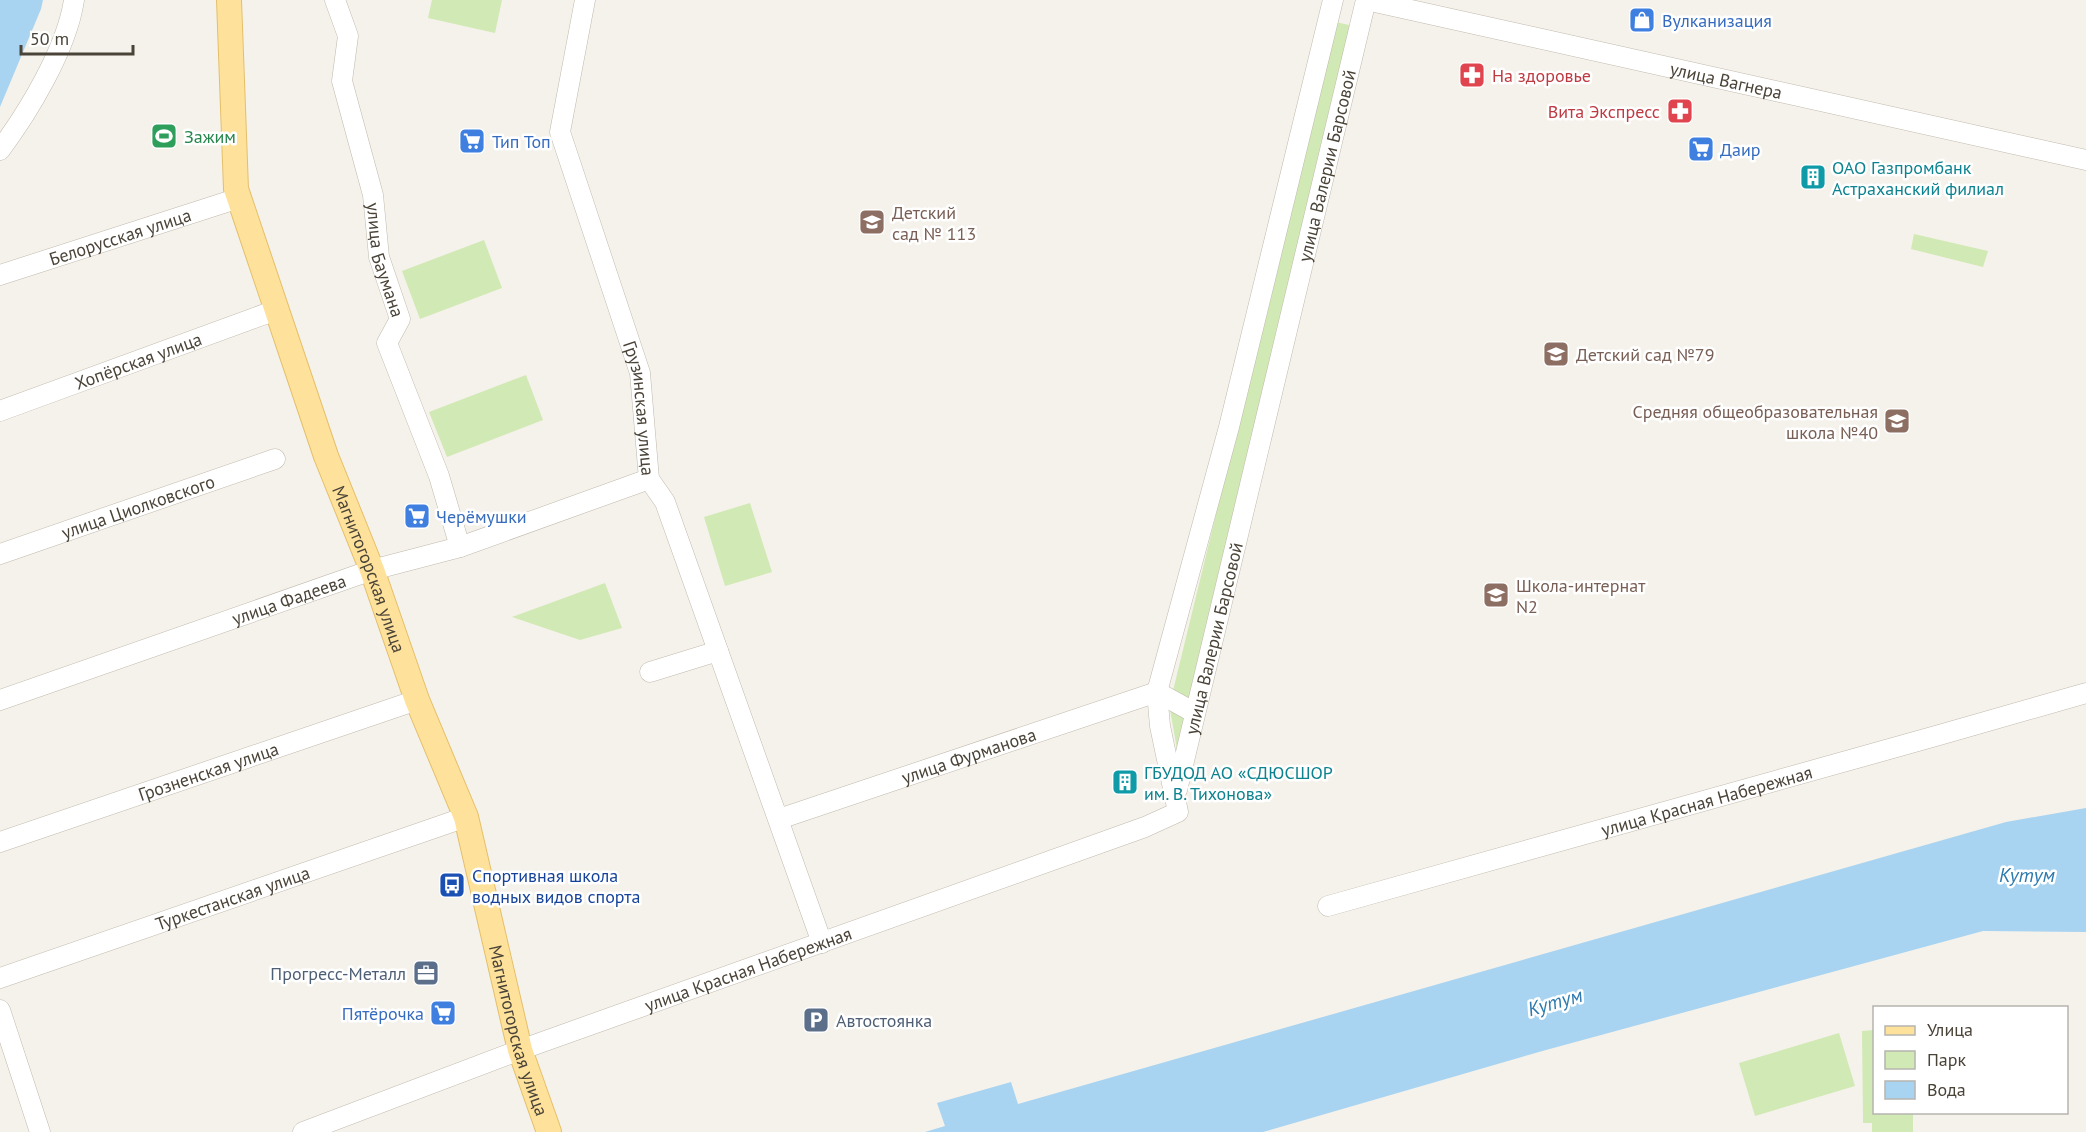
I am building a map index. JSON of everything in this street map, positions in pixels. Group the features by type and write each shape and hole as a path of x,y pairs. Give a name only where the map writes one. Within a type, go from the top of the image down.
{"main road":[{"name":"Магнитогорская улица","path":"229,0 236,189 326,456 372,570 417,700 466,817 520,1050 549,1132"}],"street":[{"path":"0,150 41,87 71,18 74,0"},
{"name":"улица Баумана","path":"335,0 348,36 342,81 373,195 379,257 400,320 387,343 438,476 460,547"},
{"name":"Грузинская улица","path":"585,0 560,132 640,373 649,479 665,502 822,942"},
{"name":"улица Валерии Барсовой","path":"1176,795 1160,726 1157,692 1229,427 1333,0"},
{"name":"улица Валерии Барсовой","path":"1176,795 1366,0"},
{"name":"улица Вагнера","path":"1366,0 1430,7 2086,160"},
{"name":"Белорусская улица","path":"0,275 239,198"},
{"name":"Хопёрская улица","path":"0,411 276,310"},
{"path":"1255,320 1288,328"},
{"name":"улица Циолковского","path":"0,554 275,459"},
{"name":"улица Фадеева","path":"0,700 372,570 460,547 649,479"},
{"path":"650,672 718,651"},
{"path":"1157,692 1196,713"},
{"name":"улица Фурманова","path":"779,819 1157,692"},
{"name":"улица Красная Набережная","path":"1328,906 2086,693"},
{"name":"Грозненская улица","path":"0,842 417,700"},
{"name":"улица Красная Набережная","path":"303,1132 520,1050 1145,827 1178,812 1176,795"},
{"name":"Туркестанская улица","path":"0,978 466,817"},
{"path":"0,1010 40,1132"}],"green space":[{"path":"432,0 502,0 495,33 428,18"},
{"path":"1336,22 1353,26 1191,704 1171,699"},
{"path":"1914,234 1988,251 1983,267 1911,249"},
{"path":"484,240 502,288 420,319 402,271"},
{"path":"526,375 543,420 447,457 429,412"},
{"path":"750,503 772,572 725,586 704,517"},
{"path":"605,583 622,628 580,640 512,617"},
{"path":"1170,709 1191,715 1179,761"},
{"path":"1873,1030 1873,1114 1913,1114 1913,1132 1872,1132 1872,1123 1863,1123 1862,1031"},
{"path":"1839,1033 1855,1086 1755,1116 1739,1063"}],"water":[{"path":"0,0 43,0 0,107"},
{"name":"Кутум","path":"2086,808 2086,932 1983,931 1546,1050 1263,1132 925,1132 945,1126 937,1103 1011,1082 1018,1104 2006,822"}],"place":[{"name":"Вулканизация","path":"1642,20"},
{"name":"На здоровье","path":"1472,75"},
{"name":"Вита Экспресс","path":"1680,111"},
{"name":"Зажим","path":"164,136"},
{"name":"Тип Топ","path":"472,141"},
{"name":"Даир","path":"1701,149"},
{"name":"ОАО Газпромбанк Астраханский филиал","path":"1813,177"},
{"name":"Детский сад № 113","path":"872,222"},
{"name":"Детский сад №79","path":"1556,354"},
{"name":"Средняя общеобразовательная школа №40","path":"1897,421"},
{"name":"Черёмушки","path":"417,516"},
{"name":"Школа-интернат N2","path":"1496,595"},
{"name":"ГБУДОД АО «СДЮСШОР им. В. Тихонова»","path":"1125,782"},
{"name":"Спортивная школа водных видов спорта","path":"452,885"},
{"name":"Прогресс-Металл","path":"426,973"},
{"name":"Пятёрочка","path":"443,1013"},
{"name":"Автостоянка","path":"816,1020"}]}
